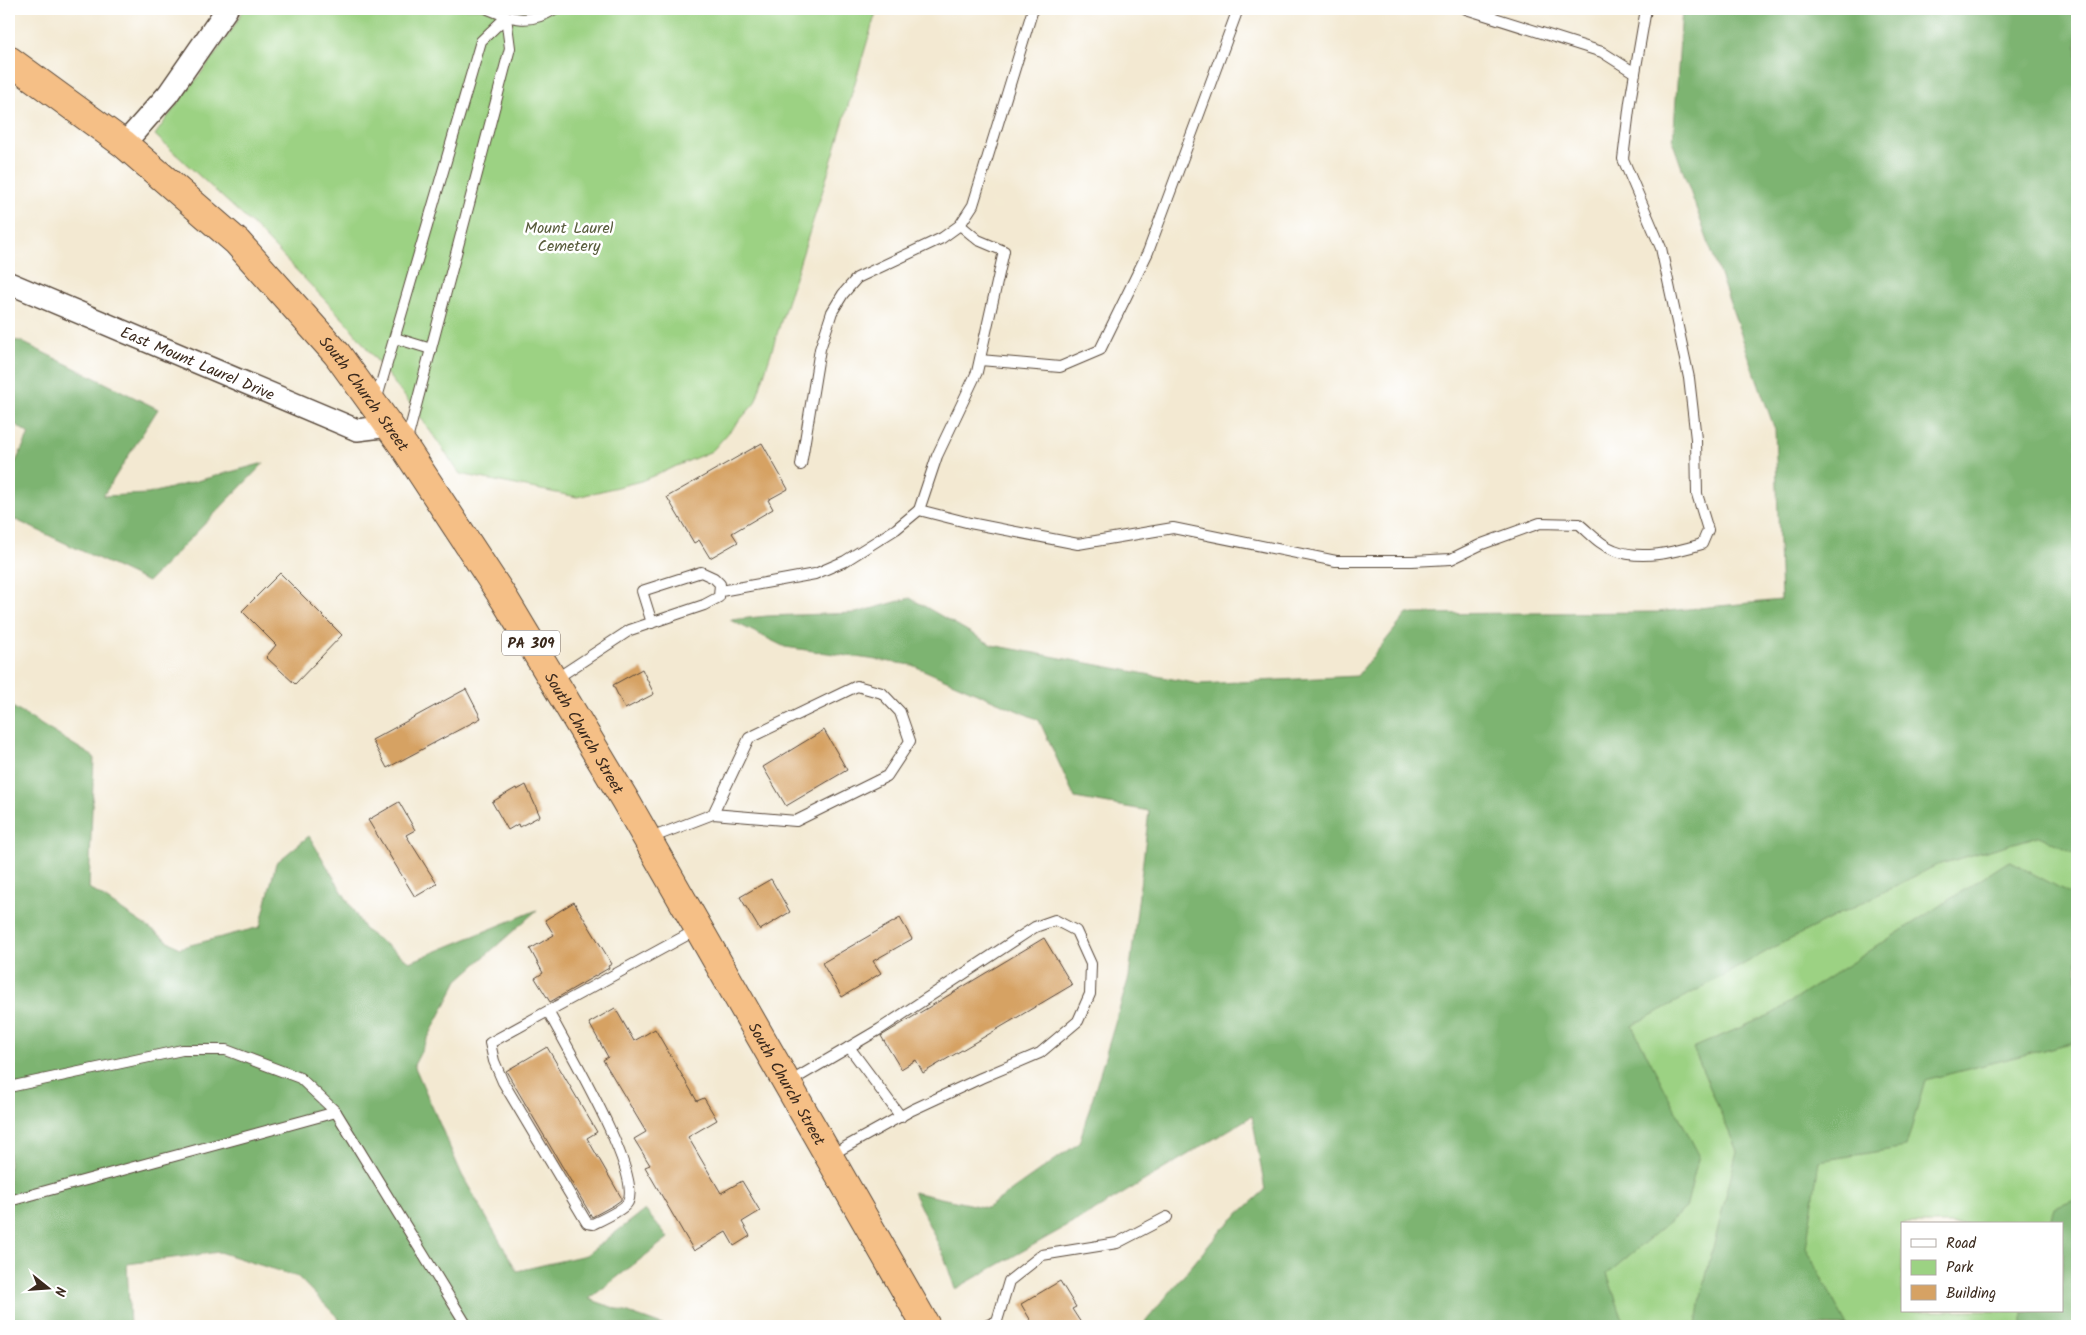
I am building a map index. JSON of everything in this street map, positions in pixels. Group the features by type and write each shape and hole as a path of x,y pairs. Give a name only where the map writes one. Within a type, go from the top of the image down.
{"highway":[{"name":"South Church Street","path":"9,60 124,144 237,242 337,354 390,427 505,600 647,839 926,1326"}],"street":[{"path":"124,144 168,94 227,9"},
{"name":"East Mount Laurel Drive","path":"9,283 357,430 390,427"}],"lane":[{"path":"488,9 506,17 525,19 544,15 555,9"},
{"path":"801,466 820,349 832,312 843,294 857,278 942,238 960,225 973,205 1033,9"},
{"path":"980,360 1060,367 1100,350 1148,252 1238,9"},
{"path":"1466,9 1602,52 1635,73"},
{"path":"919,510 970,523 1078,544 1173,528 1336,561 1451,559 1482,544 1540,523 1580,524 1598,541 1614,550 1652,556 1702,544 1708,530 1705,515 1697,494 1696,439 1689,378 1661,248 1623,159 1646,9"},
{"path":"390,427 395,338 481,41 506,17"},
{"path":"390,427 431,349 510,48 506,17"},
{"path":"721,591 815,574 846,561 896,529 919,510 937,456 977,372 1004,251 978,240 960,225"},
{"path":"395,338 431,349"},
{"path":"553,681 630,630 652,623 704,605 719,598 720,584 714,578 702,572 642,590 652,623"},
{"path":"647,839 713,814 796,821 887,776 910,741 900,712 882,693 858,686 750,738 713,814"},
{"path":"788,1084 880,1029 1035,927 1055,920 1076,931 1092,964 1090,994 1078,1020 1040,1054 981,1078 901,1116 829,1156"},
{"path":"548,1011 614,1135 630,1182 630,1196 627,1205 593,1224 588,1223 503,1082 494,1062 490,1043 698,928"},
{"path":"849,1047 901,1116"},
{"path":"9,1087 182,1050 226,1050 300,1078 336,1112 467,1326"},
{"path":"9,1201 336,1112"},
{"path":"986,1326 1001,1324 1009,1281 1042,1255 1117,1242 1167,1217"}],"green space":[{"name":"Mount Laurel Cemetery","path":"244,9 877,9 822,193 755,403 712,451 641,481 577,497 460,474 417,412 347,323 255,227 155,135 224,42"},
{"path":"1682,9 2077,9 2077,854 2039,836 1937,865 1782,943 1632,1026 1699,1155 1686,1208 1607,1274 1625,1326 1142,1326 1223,1228 1265,1190 1252,1116 1094,1211 955,1289 944,1256 913,1192 987,1208 1079,1143 1129,977 1149,811 1075,798 1039,720 912,665 785,647 730,620 767,616 856,613 910,598 992,645 1199,684 1357,676 1407,614 1657,612 1781,600 1775,430 1673,143"},
{"path":"9,340 20,341 158,409 103,496 148,494 264,463 148,582 16,520 9,527 9,476 29,434 9,420"},
{"path":"9,705 94,757 89,888 179,948 260,927 276,863 309,836 365,930 410,962 537,910 458,980 414,1065 462,1175 517,1271 586,1255 645,1210 668,1238 589,1299 665,1326 346,1326 298,1277 219,1252 127,1264 130,1326 9,1326"},
{"path":"2077,784 2077,1326 1589,1326 1655,859"},
{"path":"2009,861 2077,897 2077,1037 2071,1043 1925,1080 1906,1147 1819,1161 1806,1248 1847,1326 1697,1326 1701,1297 1737,1151 1693,1048 1772,1014"},
{"path":"2077,1199 2077,1300 2074,1326 2023,1326 2023,1312 2064,1312 2064,1222 2049,1222 2055,1208"}],"building":[{"path":"762,443 788,489 768,500 773,509 732,533 738,542 710,558 699,540 694,543 667,497"},
{"path":"280,573 342,635 295,684 266,657 276,645 242,611"},
{"path":"642,669 654,694 625,709 613,685"},
{"path":"466,689 481,718 387,768 372,740"},
{"path":"824,730 847,770 786,806 763,767"},
{"path":"526,785 540,816 519,827 518,824 508,830 492,802 516,788 517,790"},
{"path":"399,802 415,830 406,835 437,884 415,897 368,820"},
{"path":"771,879 790,912 760,930 740,897"},
{"path":"574,902 612,964 608,966 609,968 550,1002 535,978 543,973 530,949 554,935 545,920"},
{"path":"900,918 912,939 873,961 881,973 842,997 822,963"},
{"path":"1044,938 1072,985 923,1073 916,1060 901,1069 881,1036"},
{"path":"615,1008 634,1041 655,1029 697,1101 704,1098 717,1120 688,1137 721,1193 742,1181 760,1211 742,1222 750,1236 734,1246 726,1232 694,1251 645,1167 650,1165 634,1139 646,1132 603,1060 608,1057 589,1023"},
{"path":"547,1047 597,1132 587,1138 621,1197 621,1200 614,1205 592,1217 506,1071"},
{"path":"1060,1281 1076,1307 1072,1309 1083,1326 1034,1326 1021,1304"}]}
